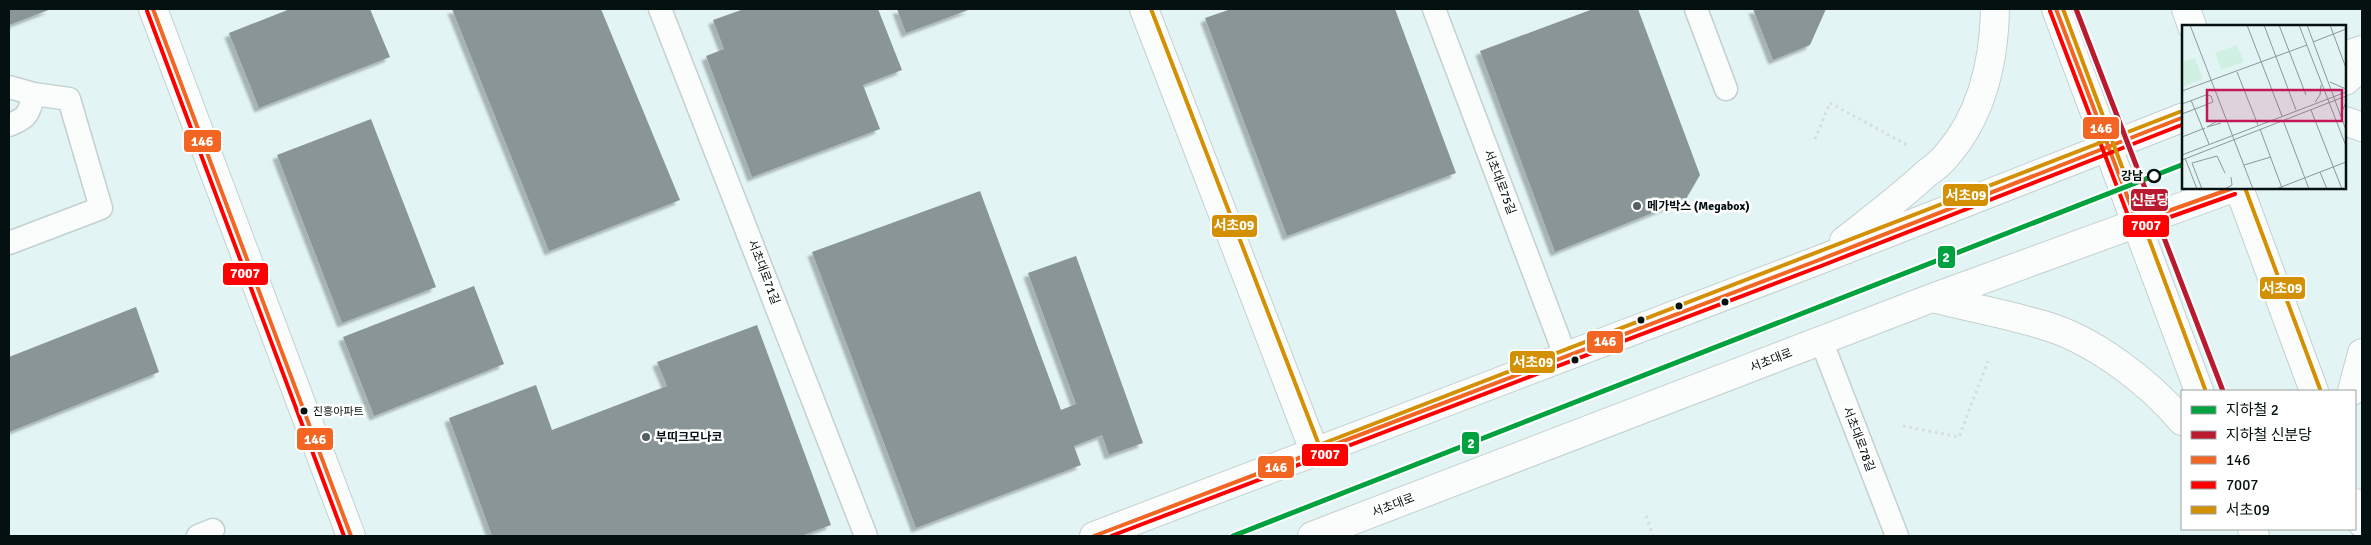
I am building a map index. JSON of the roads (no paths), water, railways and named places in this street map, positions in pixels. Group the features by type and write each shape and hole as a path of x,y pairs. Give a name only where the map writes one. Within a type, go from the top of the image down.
{"main road":[{"path":"153,9 351,536"},
{"path":"1144,9 1315,453"},
{"path":"1819,260 1911,188 1947,155 1970,120 1985,83 1993,48 1995,9"},
{"path":"2056,9 2200,390"},
{"path":"2186,9 2192,25"},
{"path":"2346,56 2362,50"},
{"path":"2346,81 2353,74 2362,71"},
{"path":"1094,536 1315,453 1565,355 1819,260 2182,118"},
{"path":"2346,121 2362,127"},
{"path":"2346,144 2362,137"},
{"name":"서초대로","path":"1325,534 1821,340 2229,189"},
{"path":"2239,189 2314,390"},
{"path":"1932,298 2044,325 2086,343 2133,375 2166,402 2181,420"},
{"path":"2352,390 2362,353"},
{"path":"2356,506 2362,523"}],"lane":[{"name":"서초대로71길","path":"660,9 866,536"},
{"name":"서초대로75길","path":"1434,9 1565,355"},
{"path":"1696,9 1726,89"},
{"path":"9,87 34,94 69,99 101,208 9,243"},
{"path":"9,125 24,120 30,110 34,94"},
{"name":"서초대로78길","path":"1821,340 1897,536"}],"metro line":[{"name":"신분당","path":"2076,9 2223,390"},
{"name":"2","path":"1233,536 2182,165"}],"place":[{"name":"강남","path":"2154,176"},
{"name":"메가박스 (Megabox)","path":"1637,206"},
{"name":"진흥아파트","path":"304,411"},
{"name":"부띠크모나코","path":"646,437"}]}
